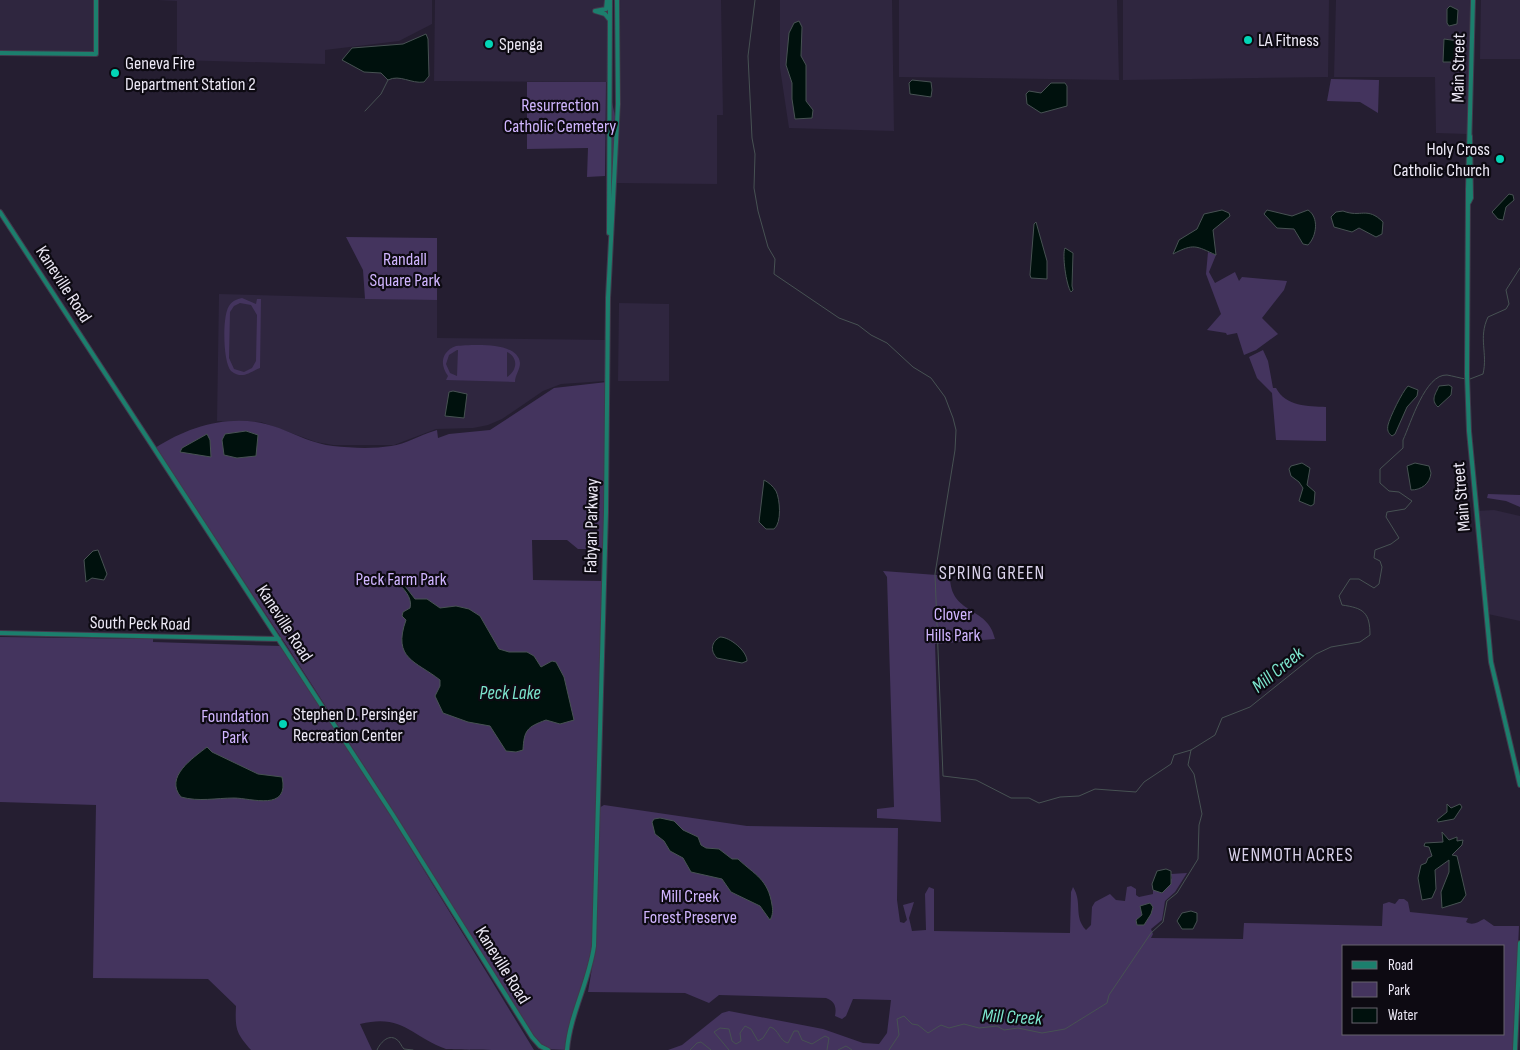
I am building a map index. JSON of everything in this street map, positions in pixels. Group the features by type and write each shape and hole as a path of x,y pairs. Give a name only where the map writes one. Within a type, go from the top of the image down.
{"main road":[{"path":"0,53 96,54 96,0"},
{"path":"609,0 606,9 595,11 607,15 610,20"},
{"path":"609,0 609,253"},
{"name":"Fabyan Parkway","path":"567,1050 571,1025 589,974 594,946 606,512 609,253 618,113 617,0"},
{"name":"Main Street","path":"1473,0 1470,136 1468,151 1467,386 1469,431 1491,662 1520,785"},
{"name":"Kaneville Road","path":"0,212 279,640 532,1037 547,1050"},
{"name":"South Peck Road","path":"0,633 279,640"},
{"path":"1514,1050 1520,943"}],"shaded area":[{"path":"0,0 95,0 95,53 0,52"},
{"path":"158,0 432,0 432,24 399,41 325,50 325,64 177,60 177,1"},
{"path":"435,0 607,0 608,82 434,81"},
{"path":"620,0 721,0 723,115 717,115 717,184 616,183 621,108"},
{"path":"780,0 892,0 894,131 789,128 780,68"},
{"path":"899,0 1117,0 1119,80 899,77"},
{"path":"1123,0 1329,0 1328,77 1123,80"},
{"path":"1336,0 1470,0 1468,134 1436,133 1435,77 1334,77"},
{"path":"1481,0 1520,0 1520,59 1480,59"},
{"path":"219,294 437,300 437,338 606,340 605,381 561,384 543,391 502,419 488,425 473,428 436,429 394,445 333,445 316,442 261,422 217,421"},
{"path":"619,303 669,304 669,381 618,381"},
{"path":"1494,510 1520,516 1520,621 1488,614 1477,511"}],"green space":[{"path":"1331,79 1379,80 1378,113 1360,102 1327,101"},
{"name":"Resurrection Catholic Cemetery","path":"527,82 606,82 605,176 587,177 588,148 527,149"},
{"path":"612,102 617,126 610,223"},
{"name":"Randall Square Park","path":"346,237 437,238 437,300 365,299 363,270"},
{"path":"1208,252 1216,255 1209,272 1215,283 1235,272 1239,281 1242,277 1287,281 1284,290 1262,318 1278,334 1256,350 1244,355 1237,333 1227,335 1226,333 1207,330 1221,314 1206,274"},
{"path":"242,298 256,304 257,299 261,299 260,368 239,375 231,371 228,366 224,339 225,319 229,306 235,300","holes":["240,303 251,305 257,315 256,361 252,368 244,372 234,369 229,358 230,312 234,306"]},
{"path":"483,345 511,351 517,356 520,363 515,382 446,380 448,376 443,367 443,358 451,348 456,346","holes":["458,350 457,376 450,373 446,364 449,355","507,352 515,360 515,367 507,377"]},
{"path":"1263,350 1268,361 1273,388 1276,388 1285,399 1305,406 1326,407 1326,441 1276,440 1272,393 1257,378 1249,357"},
{"name":"Peck Farm Park","path":"607,382 604,549 578,549 567,540 532,540 533,580 603,581 594,946 567,1050 545,1049 532,1037 395,814 287,646 155,448 184,432 215,423 231,421 263,423 326,445 362,448 391,446 437,430 438,438 449,434 490,430 554,388"},
{"path":"1488,494 1520,495 1520,507 1506,501 1487,498"},
{"name":"Clover Hills Park","path":"883,571 950,576 956,598 962,605 985,620 991,628 995,639 935,644 941,822 877,818 877,809 894,807 887,577"},
{"name":"Foundation Park","path":"0,637 153,639 153,642 281,646 389,813 534,1050 446,1049 397,1024 375,1021 360,1024 372,1050 251,1050 242,1039 238,1030 236,1006 208,979 93,978 96,805 0,802"},
{"name":"Mill Creek Forest Preserve","path":"604,805 747,826 898,828 897,900 900,922 904,923 907,920 903,905 914,902 909,918 912,931 926,930 925,894 929,887 934,889 934,931 1070,933 1071,892 1073,887 1076,893 1080,920 1086,930 1091,925 1092,907 1095,902 1110,894 1116,900 1125,901 1127,887 1131,886 1136,889 1136,895 1139,897 1153,894 1153,890 1162,892 1172,878 1171,874 1187,873 1175,892 1165,901 1162,920 1151,929 1153,934 1151,938 1243,939 1244,923 1382,926 1383,904 1389,902 1395,904 1399,899 1404,899 1408,902 1410,912 1468,918 1466,922 1471,924 1484,919 1494,926 1519,926 1513,1050 668,1050 682,1045 722,1013 729,1011 823,1029 863,1043 879,1044 887,1033 891,1000 853,999 846,1016 842,1019 835,1016 836,1009 834,1004 826,998 719,995 709,1003 685,993 588,992 596,944 599,808"}],"water":[{"path":"1450,6 1458,10 1457,24 1449,26 1447,23 1447,9"},
{"path":"799,21 802,27 801,56 806,65 806,101 813,110 812,118 795,119 792,83 786,65 789,33 794,23"},
{"path":"426,34 428,39 429,76 424,82 397,78 388,80 381,73 364,72 342,60 352,48 403,44"},
{"path":"1444,39 1458,41 1459,61 1443,62"},
{"path":"912,80 931,82 931,97 910,94 909,83"},
{"path":"1051,83 1065,83 1067,86 1067,106 1041,113 1027,104 1026,94 1029,91 1041,93"},
{"path":"1509,194 1513,195 1514,200 1506,207 1503,220 1498,219 1492,212"},
{"path":"1222,210 1229,213 1230,216 1213,230 1216,255 1195,247 1186,248 1173,254 1179,240 1197,229 1204,214"},
{"path":"1267,210 1292,216 1308,210 1312,213 1315,222 1315,232 1308,245 1303,244 1294,229 1277,228 1264,214"},
{"path":"1343,211 1349,213 1368,213 1377,217 1383,222 1382,234 1376,237 1359,228 1352,232 1334,227 1331,217 1336,212"},
{"path":"1036,222 1047,261 1047,279 1031,278 1030,275 1034,224"},
{"path":"1065,248 1073,253 1073,290 1071,292 1065,270"},
{"path":"1449,385 1452,387 1451,395 1438,407 1434,399 1439,386"},
{"path":"1408,386 1418,390 1417,396 1407,407 1395,434 1392,436 1388,430 1389,421"},
{"path":"449,392 467,394 464,418 445,416"},
{"path":"246,431 258,435 256,456 237,458 224,455 222,440 225,434"},
{"path":"207,434 210,440 211,457 180,452 182,448"},
{"path":"1302,463 1310,468 1307,485 1315,492 1314,504 1311,506 1299,501 1303,488 1291,476 1289,469 1291,466"},
{"path":"1415,463 1429,466 1431,473 1429,480 1424,486 1411,490 1407,466"},
{"path":"764,480 775,489 778,499 780,511 777,526 774,529 766,529 759,522"},
{"path":"98,550 107,574 104,580 92,578 86,582 84,560 93,551"},
{"name":"Peck Lake","path":"398,577 403,578 405,586 415,599 427,599 440,608 456,606 469,609 480,616 499,649 509,652 527,652 534,656 541,667 552,661 556,662 564,677 574,720 560,724 546,720 531,727 524,738 523,750 516,752 506,751 490,726 468,722 443,713 435,696 440,686 440,680 415,663 404,651 402,633 406,620 402,616 403,612 410,608 411,604 407,593 396,582"},
{"path":"720,637 728,639 737,645 744,653 747,661 742,663 717,658 712,647"},
{"path":"207,747 212,752 258,774 282,777 283,788 280,795 275,799 267,801 181,797 177,790 176,782 178,775 188,762"},
{"path":"1447,804 1451,808 1460,804 1462,807 1454,819 1438,822 1437,820 1447,812"},
{"path":"660,818 674,821 683,830 698,837 701,845 706,848 719,849 732,859 738,859 760,878 770,896 773,911 770,920 760,906 731,892 722,879 691,872 683,858 670,851 664,841 655,834 652,822 654,819"},
{"path":"1442,832 1449,840 1457,837 1457,841 1463,840 1462,845 1452,855 1457,856 1466,895 1461,902 1442,908 1441,892 1449,872 1449,860 1435,870 1436,889 1432,898 1422,900 1418,878 1421,865 1426,863 1428,858 1432,856 1429,847 1424,846 1425,843 1443,842"},
{"path":"1166,869 1171,871 1171,884 1162,893 1153,890 1152,884 1157,871"},
{"path":"1150,903 1153,907 1151,914 1144,925 1137,925 1136,920 1142,915 1140,906"},
{"path":"1191,911 1197,913 1197,921 1193,929 1182,929 1177,921 1182,913"}],"waterway":[{"path":"755,0 748,56 752,138 755,154 754,188 768,247 775,259 774,274 839,318 858,325 871,335 887,343 913,367 931,378 945,397 956,430 955,450 935,574 943,776 976,780 1011,798 1029,798 1039,803 1060,797 1079,796 1095,789 1136,792 1144,782 1171,764 1174,755 1191,750"},
{"path":"365,111 381,94 388,80"},
{"name":"Mill Creek","path":"1470,379 1483,374 1485,325 1488,317 1506,309 1509,304 1506,290 1520,268"},
{"name":"Mill Creek","path":"889,1050 899,1035 897,1019 904,1016 912,1024 918,1025 928,1033 941,1025 949,1028 964,1024 979,1028 997,1026 1004,1030 1018,1028 1042,1033 1065,1029 1107,1003 1109,995 1151,933 1163,922 1167,901 1177,893 1198,859 1199,825 1202,814 1194,774 1188,765 1191,750 1215,735 1222,718 1250,707 1316,654 1331,647 1360,642 1370,635 1369,621 1364,612 1342,605 1339,596 1350,579 1359,579 1374,588 1379,584 1382,567 1380,561 1374,558 1375,550 1391,544 1399,538 1386,517 1387,512 1405,509 1412,501 1399,492 1389,491 1380,483 1380,469 1403,448 1403,440 1415,412 1432,382 1439,377 1447,375 1466,379"},
{"name":"Mill Creek","path":"729,1050 714,1032 720,1028 729,1029 732,1041 736,1044 741,1041 740,1033 745,1026 751,1029 758,1041 763,1038 770,1027 788,1043 794,1031 798,1031 802,1040 812,1044 825,1036 829,1038 827,1050"},
{"name":"Mill Creek","path":"377,1050 387,1038 397,1040 404,1049 413,1050"},
{"name":"Mill Creek","path":"690,1050 697,1043 701,1042 711,1050"},
{"name":"Mill Creek","path":"838,1050 846,1046 852,1050"}],"place":[{"name":"LA Fitness","path":"1248,40"},
{"name":"Spenga","path":"489,44"},
{"name":"Geneva Fire Department Station 2","path":"115,73"},
{"name":"Holy Cross Catholic Church","path":"1500,159"},
{"name":"Stephen D. Persinger Recreation Center","path":"283,724"}],"district":[{"name":"SPRING GREEN","path":"992,572"},
{"name":"WENMOTH ACRES","path":"1291,854"}]}
